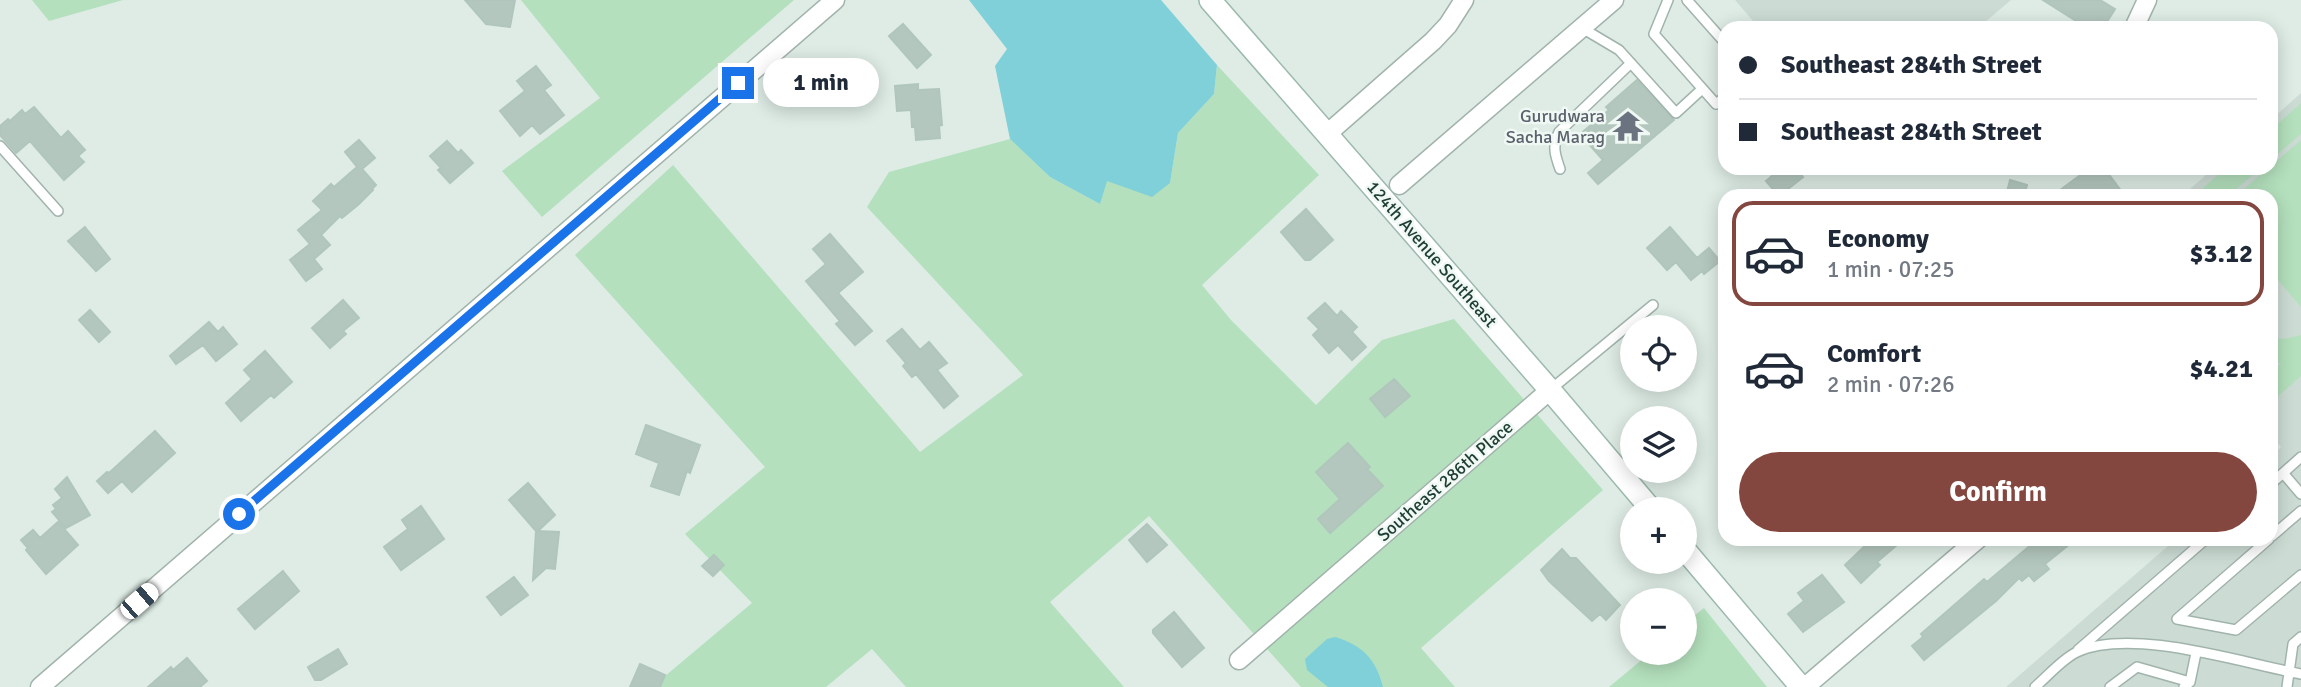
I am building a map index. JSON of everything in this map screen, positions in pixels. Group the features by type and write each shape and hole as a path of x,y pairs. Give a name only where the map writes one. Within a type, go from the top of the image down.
{"street":[{"path":"40,687 835,0"},
{"name":"124th Avenue Southeast","path":"1210,0 1641,497"},
{"path":"1327,134 1433,41 1448,25 1464,0"},
{"path":"1399,185 1614,0"},
{"path":"2137,21 2147,0"},
{"name":"Southeast 286th Place","path":"1239,660 1550,390"},
{"path":"1697,564 1803,687 1970,546"}],"lane":[{"path":"1668,0 1654,34 1702,90 1716,104 1718,102"},
{"path":"1687,0 1718,35"},
{"path":"1582,28 1619,50 1676,113 1702,90"},
{"path":"1560,169 1554,151 1559,132 1631,62"},
{"path":"0,146 58,211"},
{"name":"Southeast 286th Place","path":"1550,390 1653,304"},
{"path":"2278,478 2301,457"},
{"path":"2283,473 2301,494"},
{"path":"2278,531 2301,511"},
{"path":"2035,687 2198,546"},
{"path":"2261,546 2177,619 2236,630 2301,575"},
{"path":"2287,687 2293,644 2301,638"},
{"path":"2074,653 2096,646 2126,644 2169,647 2301,674"},
{"path":"2110,687 2137,667 2187,684 2196,653"}],"shaded area":[{"path":"1735,0 2011,0 1986,21 1753,21"},
{"path":"2301,93 2301,687 2006,687 2168,546 2278,546 2278,450 2281,447 2278,443 2278,189 2190,189 2206,175 2278,175 2278,114"}],"green space":[{"path":"32,0 123,0 49,21"},
{"path":"521,0 794,0 542,217 502,171 600,98"},
{"path":"1217,65 1319,175 1202,285 1231,320 1316,405 1382,340 1454,319 1603,490 1421,648 1455,687 1301,687 1149,516 1050,602 1124,687 906,687 872,649 826,687 652,687 752,603 685,534 765,467 575,255 673,165 920,452 1023,375 867,207 889,172 1010,139 1050,177 1100,204 1106,181 1170,183 1178,133 1214,94"},
{"path":"2301,103 2301,134 2278,154 2278,124"},
{"path":"2301,140 2301,307 2278,280 2278,189 2244,189 2260,175 2278,175 2278,160"},
{"path":"2218,175 2253,175 2236,189 2203,188"},
{"path":"2301,335 2301,376 2278,396 2278,366 2281,363 2278,363 2278,338"},
{"path":"1704,608 1767,687 1609,687 1636,665 1697,665 1697,614"}],"water":[{"path":"969,0 1161,0 1217,65 1214,94 1178,133 1170,183 1152,197 1107,181 1100,204 1050,177 1010,139 995,66 1007,49"},
{"path":"1335,637 1353,644 1367,654 1383,687 1328,687 1307,670 1305,659 1327,639"}],"building":[{"path":"465,0 515,0 510,27 486,24"},
{"path":"2043,0 2100,0 2115,9 2108,21 2076,21"},
{"path":"903,24 931,55 917,68 889,36"},
{"path":"536,66 551,85 544,90 564,115 540,134 532,125 520,136 500,111 525,91 517,81"},
{"name":"Gurudwara Sacha Marag","path":"1637,80 1674,120 1598,184 1588,173 1603,160 1580,134 1609,110 1606,107"},
{"path":"918,84 918,90 939,89 942,125 939,126 940,138 916,140 911,110 897,111 895,86"},
{"path":"34,107 61,138 68,131 85,150 78,156 84,162 64,180 30,141 16,153 0,135 0,126 8,119 10,121 22,110 25,114"},
{"path":"359,140 375,158 362,169 376,185 359,204 342,218 340,216 321,235 330,245 314,259 322,269 306,281 290,260 310,244 298,230 322,210 313,201 331,184 334,187 357,167 345,152"},
{"path":"447,141 458,153 461,150 473,163 450,183 430,156"},
{"path":"1773,175 1803,177 1788,189 1773,189 1766,181"},
{"path":"2080,175 2109,175 2120,189 2062,189"},
{"path":"2010,180 2027,185 2026,189 2008,189"},
{"path":"1306,209 1333,240 1310,260 1305,260 1281,232"},
{"path":"85,227 110,259 96,271 68,241"},
{"path":"1670,227 1697,258 1709,248 1718,263 1691,280 1676,262 1667,270 1647,248"},
{"path":"830,234 863,272 838,293 872,331 855,345 836,324 840,321 806,281 826,264 813,249"},
{"path":"343,300 359,318 343,331 346,334 330,348 312,328"},
{"path":"1325,303 1337,316 1341,311 1357,327 1352,332 1366,347 1352,360 1338,345 1329,353 1313,335 1319,329 1308,318"},
{"path":"90,310 110,332 99,342 79,320"},
{"path":"209,322 218,332 223,327 237,344 216,361 203,345 176,364 170,356"},
{"path":"902,329 920,350 929,342 947,363 937,370 958,396 944,408 916,374 912,377 903,366 906,363 887,341"},
{"path":"265,351 292,382 274,398 271,395 241,421 226,403 252,379 244,370"},
{"path":"1394,379 1410,396 1385,417 1370,399"},
{"path":"646,425 700,445 679,495 651,486 659,463 636,454"},
{"path":"155,431 175,453 132,492 122,481 108,493 97,481"},
{"path":"1348,443 1383,486 1330,533 1318,519 1340,499 1316,472"},
{"path":"67,477 90,515 66,528 52,512 56,509 53,505 62,498 55,489"},
{"path":"528,483 555,515 538,531 559,532 555,569 546,568 533,580 536,531 509,500"},
{"path":"421,506 444,539 401,570 384,547 408,529 402,520"},
{"path":"58,522 78,545 46,574 21,540 33,530 40,538"},
{"path":"1147,524 1167,545 1147,562 1129,540"},
{"path":"1865,546 1896,546 1877,562 1880,565 1861,583 1845,565"},
{"path":"2030,546 2067,546 2045,564 2049,569 2034,581 2029,575 2022,581 2019,578 1996,601 1924,660 1912,646 1923,637 1921,634 1984,579 1987,582"},
{"path":"1562,549 1570,558 1576,558 1620,605 1606,620 1600,614 1592,621 1549,581 1541,570"},
{"path":"714,555 724,565 713,576 702,566"},
{"path":"283,571 299,591 255,629 238,609"},
{"path":"1822,575 1844,602 1803,632 1788,614 1804,601 1798,593"},
{"path":"514,577 528,595 501,615 487,597"},
{"path":"1174,612 1204,648 1182,667 1153,633 1153,630"},
{"path":"338,649 347,664 321,680 315,680 308,667"},
{"path":"187,658 207,681 200,687 148,687 171,667 173,670"},
{"path":"640,664 665,675 660,687 630,687"}],"place":[{"name":"Gurudwara Sacha Marag","path":"1628,126"}],"route":[{"path":"239,514 738,83"}]}
